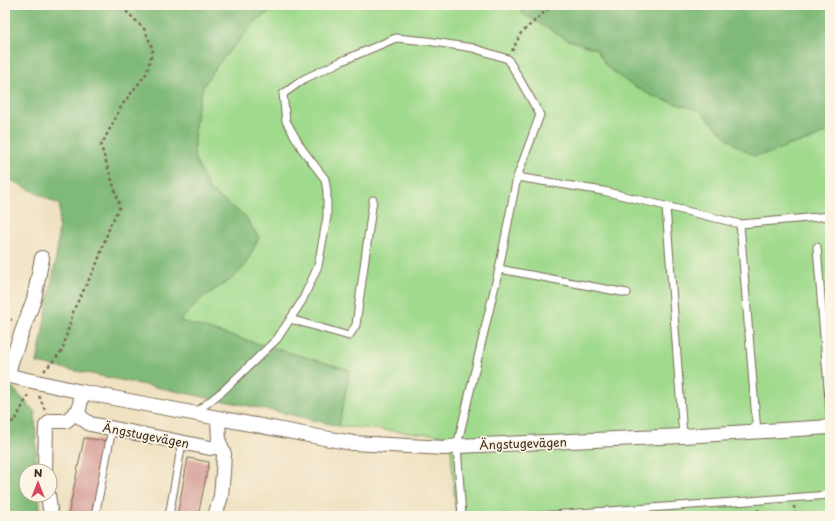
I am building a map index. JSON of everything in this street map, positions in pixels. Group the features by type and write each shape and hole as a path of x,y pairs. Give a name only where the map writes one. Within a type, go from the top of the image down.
{"street":[{"path":"7,375 10,362 34,299 42,258"},
{"name":"Ängstugevägen","path":"7,375 34,384 353,442 445,448 457,446 757,432 830,426"},
{"path":"44,463 46,426 51,421 66,421 79,410 82,392"},
{"name":"Ängstugevägen","path":"75,413 90,424 210,448 220,446"},
{"path":"215,516 221,496 224,454 220,446 218,418"},
{"path":"49,503 51,516"}],"lane":[{"path":"195,413 224,390 277,339 302,301 318,266 327,218 327,192 325,179 302,149 286,122 283,94 304,79 396,38 473,48 508,59 540,115 517,177 499,269 457,446 462,516"},
{"path":"517,177 603,191 740,224 830,216"},
{"path":"290,320 349,336 356,325 373,200"},
{"path":"666,207 683,436"},
{"path":"740,224 757,432"},
{"path":"816,247 830,413"},
{"path":"499,269 627,293"},
{"path":"94,516 112,429"},
{"path":"169,516 182,442"},
{"path":"538,516 830,496"}],"path":[{"path":"5,423 15,421 34,384 62,351 74,308 96,266 110,226 120,206 101,146 122,105 146,74 153,50 145,30 118,5"},
{"path":"508,59 521,33 555,5"},
{"path":"34,384 51,421"}],"green space":[{"path":"5,5 283,5 259,18 219,63 203,86 197,111 194,134 194,156 209,190 245,216 259,238 244,267 233,278 203,297 180,321 350,370 339,426 288,414 37,363 57,253 60,205 5,177"},
{"path":"283,5 521,5 521,13 583,45 596,49 607,67 652,96 700,111 734,144 771,153 788,145 810,140 830,130 830,516 456,516 450,436 339,426 350,370 179,321 203,297 233,278 244,267 259,238 245,216 209,190 194,156 194,134 197,111 203,86 219,63 259,18"},
{"path":"521,5 830,5 830,130 810,140 788,145 771,153 754,156 734,144 700,111 652,96 627,82 607,67 596,49 568,40 521,13"},
{"path":"5,385 12,387 35,412 37,463 18,463 18,503 40,503 41,516 5,516"}],"building":[{"path":"84,438 106,441 91,516 68,516"},
{"path":"188,458 209,462 198,516 177,516"}]}
